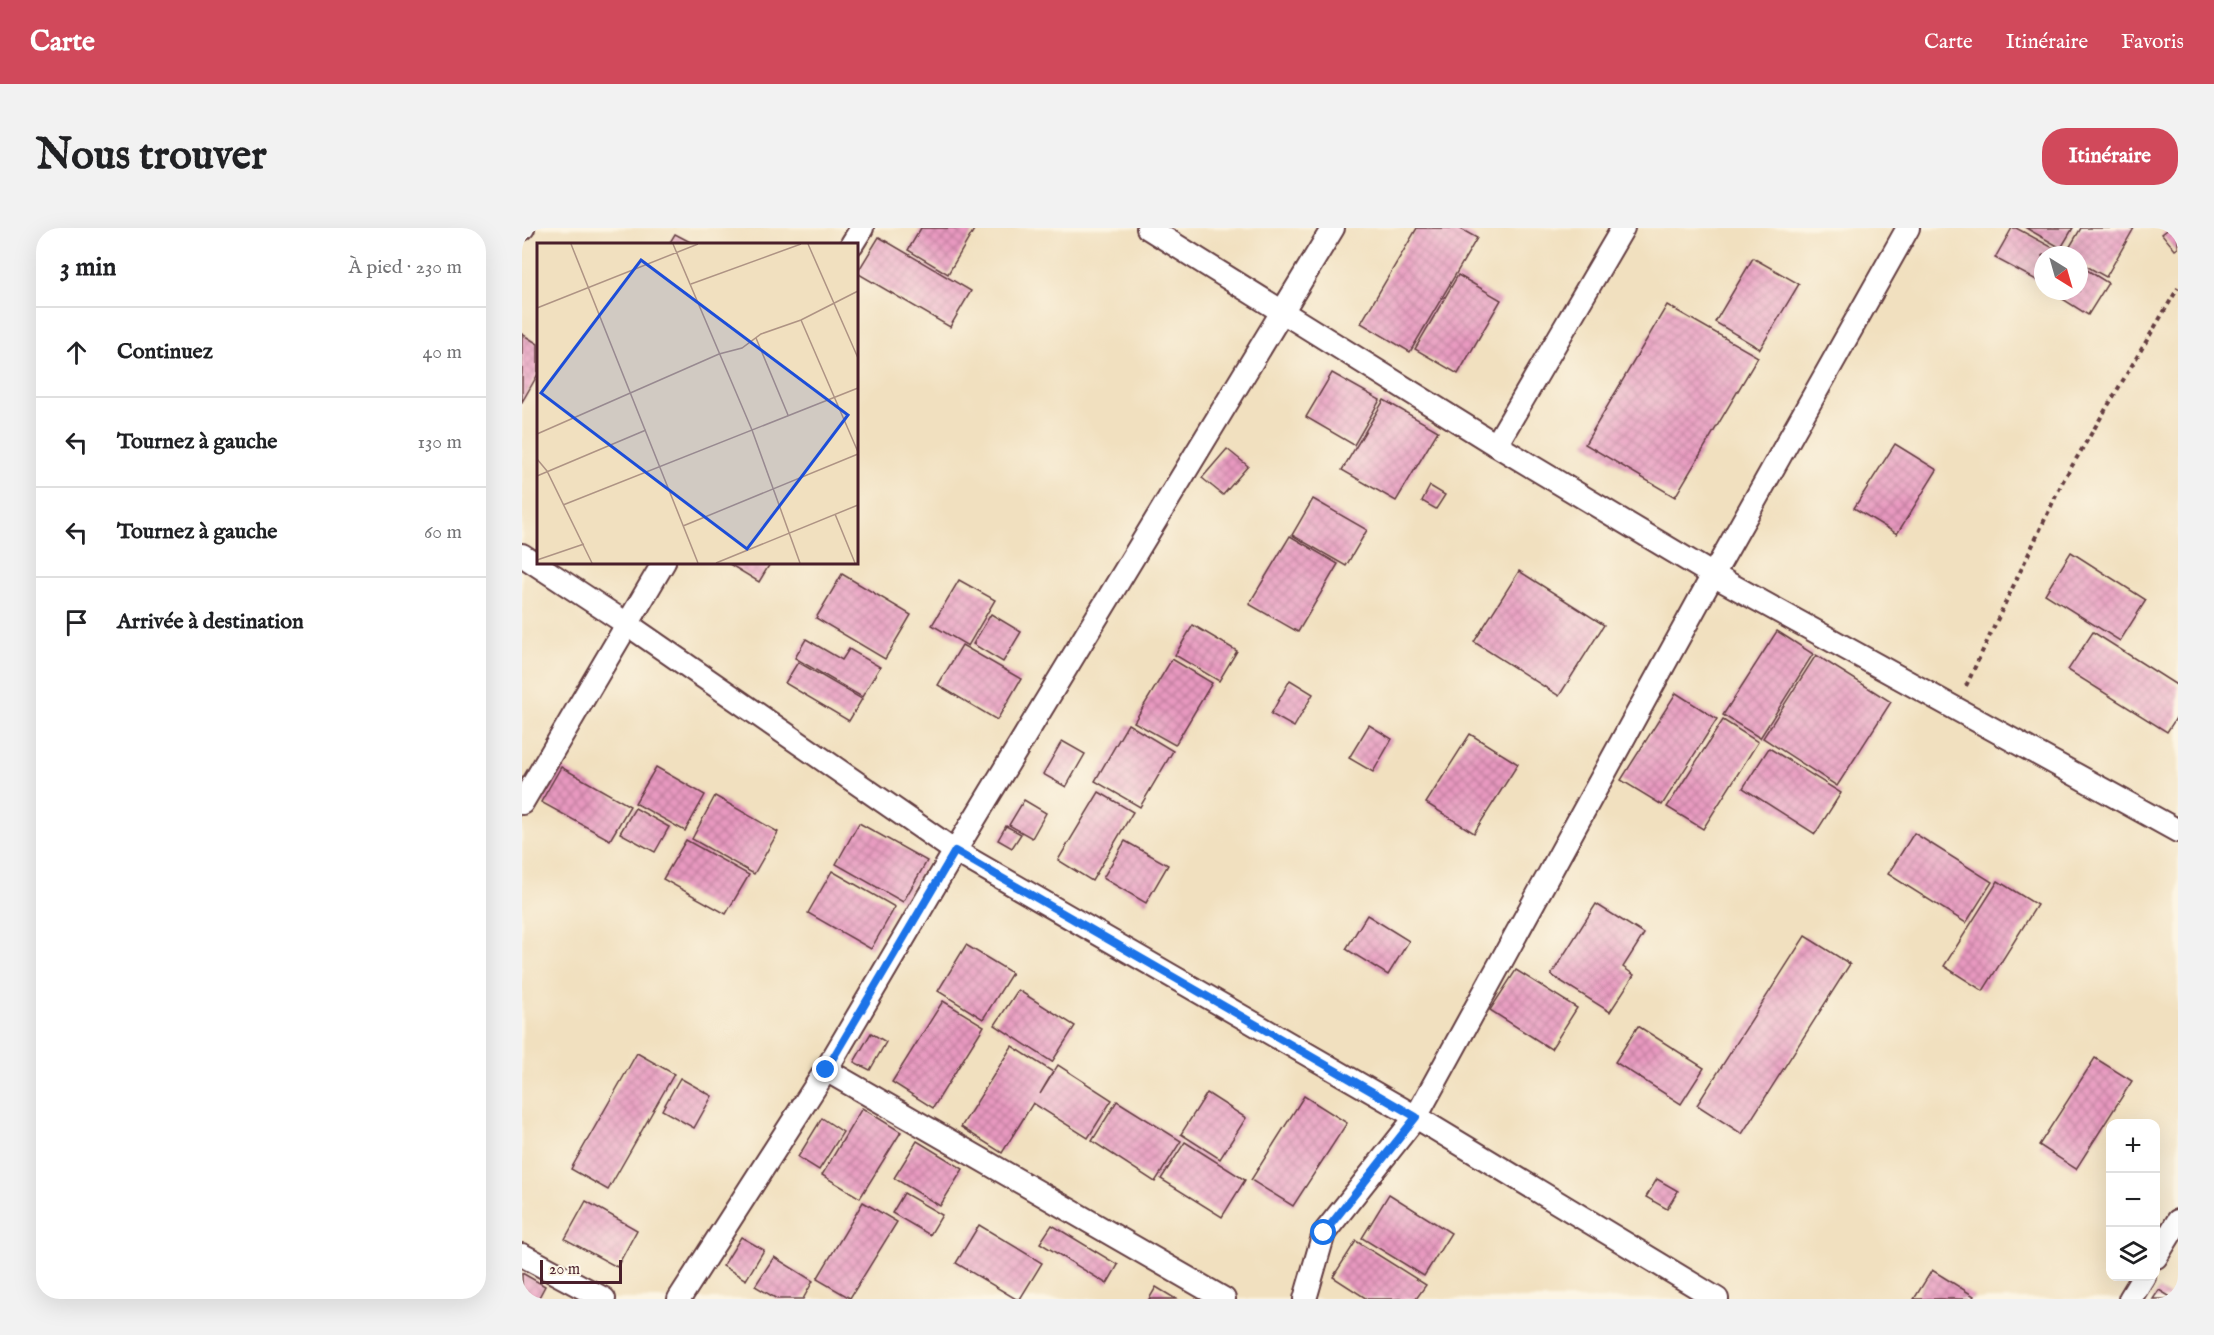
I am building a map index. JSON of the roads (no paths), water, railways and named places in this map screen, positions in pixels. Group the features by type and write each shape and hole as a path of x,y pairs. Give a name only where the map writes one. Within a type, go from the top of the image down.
{"street":[{"path":"853,243 862,228"},
{"path":"1148,228 1496,445 1713,575 2178,831"},
{"path":"679,1299 826,1070 955,851 1333,228"},
{"path":"1496,445 1623,228"},
{"path":"1305,1299 1324,1233 1416,1117 1713,575 1908,228"},
{"path":"522,555 627,624 955,851 1416,1117 1717,1299"},
{"path":"522,803 663,564"},
{"path":"826,1070 1224,1299"},
{"path":"2160,1250 2178,1221"},
{"path":"522,1255 604,1299"},
{"path":"2130,1299 2141,1281"}]}
